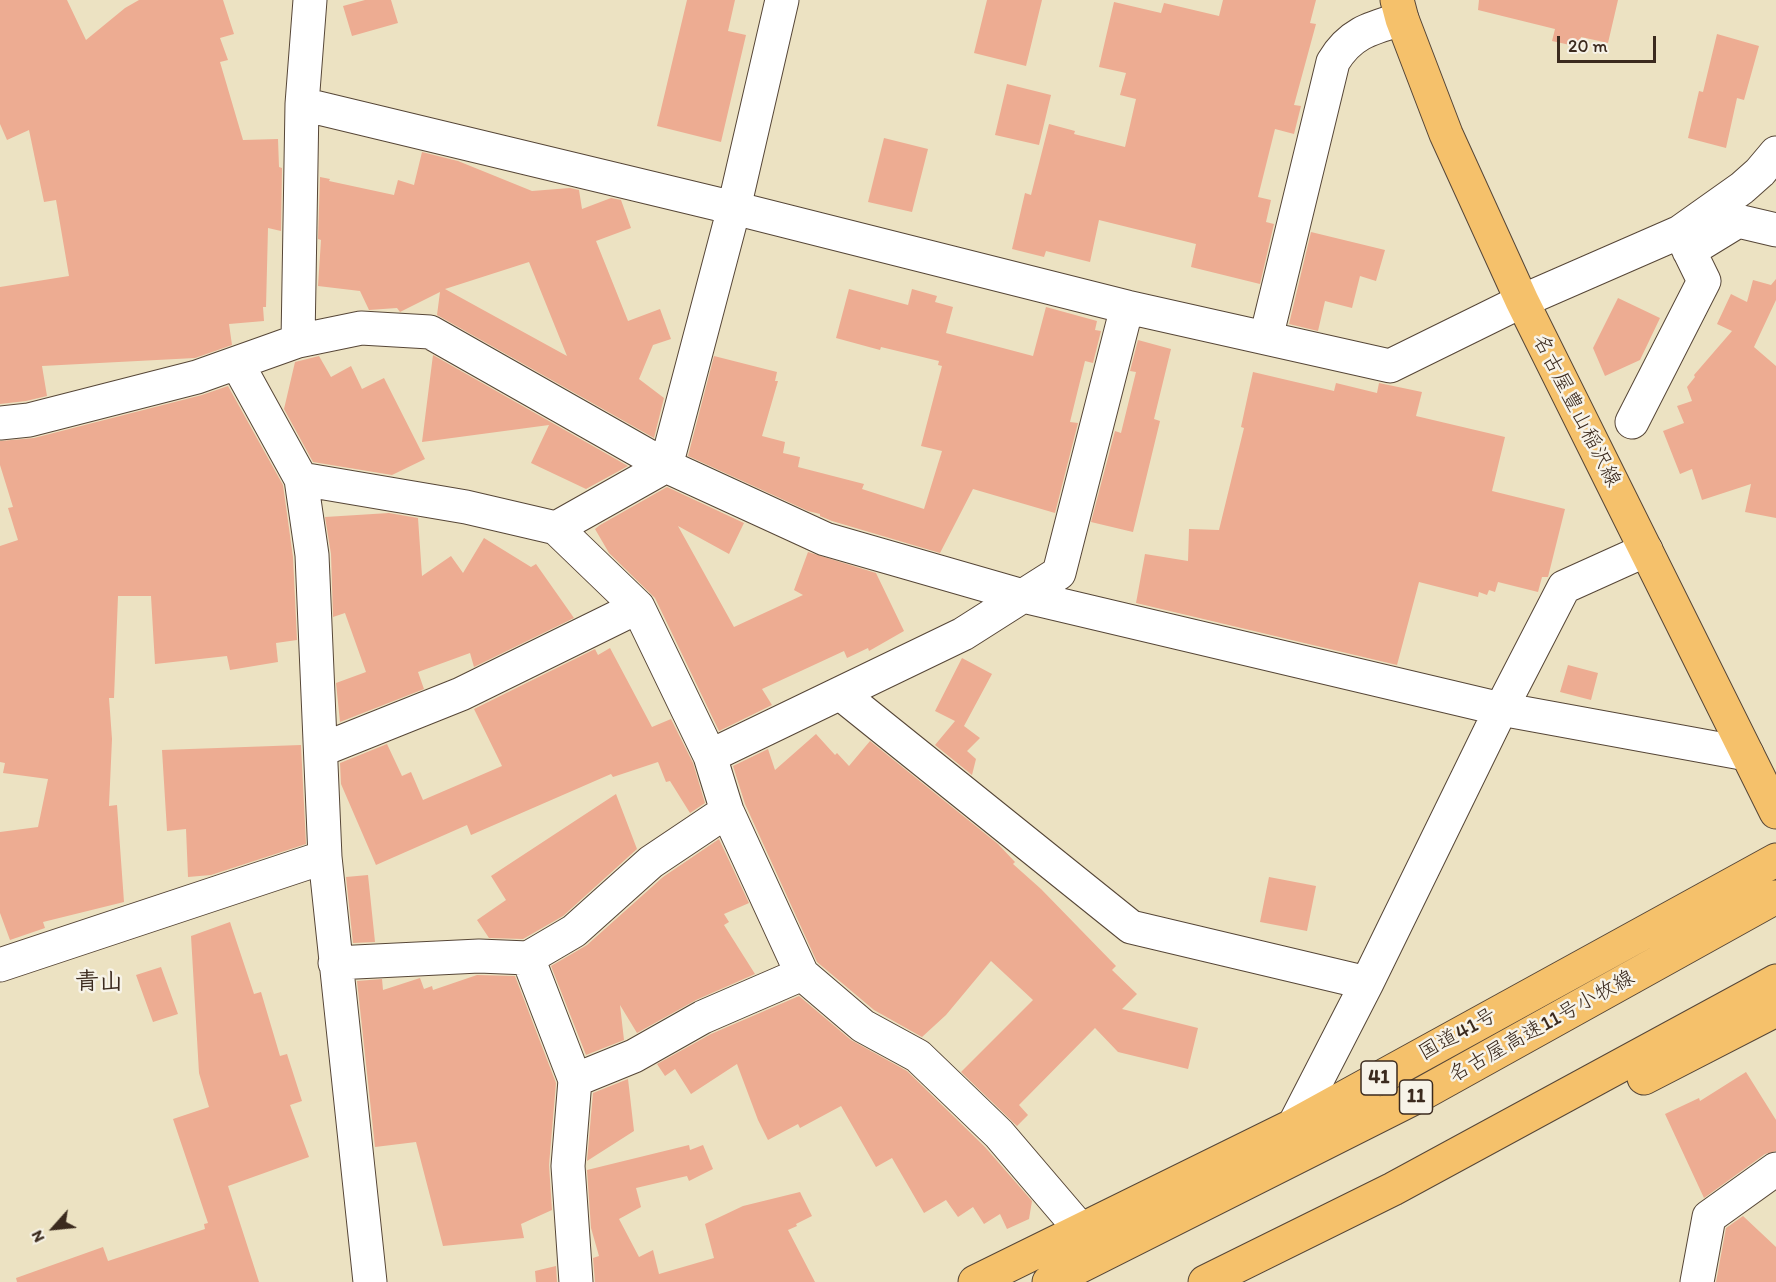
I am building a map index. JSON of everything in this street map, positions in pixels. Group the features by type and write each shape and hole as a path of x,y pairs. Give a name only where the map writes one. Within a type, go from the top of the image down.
{"main road":[{"name":"名古屋豊山稲沢線","path":"1400,9 1446,134 1522,301 1776,813"},
{"name":"国道41号","path":"975,1282 1294,1125 1776,860"},
{"name":"名古屋高速11号小牧線","path":"1049,1282 1418,1096 1776,897"},
{"path":"1205,1282 1393,1189 1776,981"},
{"path":"1249,1282 1776,1010"}],"street":[{"path":"298,341 302,104 310,0"},
{"path":"556,528 666,466 734,208 782,0"},
{"path":"1266,338 1333,62 1341,48 1400,9"},
{"path":"302,104 734,208 1126,307 1390,366 1522,301 1738,221 1776,230"},
{"path":"1685,241 1760,172 1776,153"},
{"path":"1632,422 1704,281 1685,241"},
{"path":"710,756 963,634 1059,573 1126,307"},
{"path":"0,423 30,420 197,377 298,341 361,328 430,332 666,466 825,539 1023,596 1501,709 1747,754"},
{"path":"237,363 301,479 312,555 325,857 370,1282"},
{"path":"301,479 466,507 556,528 638,607 710,756 727,811 802,974 863,1026 918,1056 999,1134 1081,1230"},
{"path":"1294,1125 1564,587 1646,550"},
{"path":"321,750 461,694 638,607"},
{"path":"841,694 1131,927 1367,982"},
{"path":"335,963 479,956 528,958 574,931 651,862 727,811"},
{"path":"0,965 325,857"},
{"path":"528,958 575,1080 568,1166 576,1282"},
{"path":"575,1080 634,1056 703,1017 802,974"},
{"path":"1697,1282 1709,1217 1776,1170"}],"building":[{"path":"0,0 67,0 86,40 125,8 139,0 223,0 234,34 220,38 228,60 220,62 243,140 278,139 279,167 282,168 281,231 268,228 264,321 229,324 232,345 195,358 42,366 47,396 0,404 0,287 69,276 56,200 44,202 29,130 7,140 0,124"},
{"path":"365,0 391,0 398,23 352,36 343,6"},
{"path":"687,0 735,0 728,31 746,35 721,142 657,126"},
{"path":"987,0 1042,0 1026,66 974,53"},
{"path":"1223,0 1316,0 1310,23 1316,24 1294,105 1301,106 1294,134 1275,129 1258,197 1271,200 1266,222 1274,224 1260,284 1191,267 1196,244 1099,220 1090,262 1046,251 1044,257 1012,249 1025,193 1031,195 1049,124 1075,131 1074,134 1125,147 1136,99 1120,95 1126,73 1099,67 1114,2 1161,13 1164,3 1219,16"},
{"path":"1479,0 1618,0 1608,43 1581,37 1579,47 1552,41 1555,29 1478,10"},
{"path":"1717,34 1759,46 1744,100 1737,98 1726,148 1688,138 1699,91 1703,92"},
{"path":"1007,84 1051,95 1039,145 995,135"},
{"path":"884,138 928,149 912,212 868,202"},
{"path":"422,152 458,161 532,191 570,188 579,190 582,209 611,198 621,200 631,228 596,241 628,321 660,309 671,339 653,345 639,379 664,398 654,438 437,315 440,292 400,312 397,308 369,310 360,291 318,286 321,240 318,239 320,177 394,195 398,180 414,185","holes":["529,262 567,356 445,289"]},
{"path":"1311,232 1385,250 1376,281 1360,276 1352,308 1325,301 1318,331 1289,324"},
{"path":"1776,279 1776,300 1754,347 1776,366 1776,518 1745,512 1751,484 1702,500 1692,469 1680,474 1663,431 1684,423 1677,406 1692,401 1687,387 1695,377 1694,375 1732,331 1717,324 1731,294 1747,302 1753,280 1771,285"},
{"path":"849,289 908,305 912,289 937,296 935,302 953,307 946,333 1033,356 1046,307 1097,321 1095,330 1101,331 1093,363 1085,361 1070,422 1078,423 1055,513 973,489 940,553 832,521 688,456 714,356 777,372 775,381 778,381 762,436 785,442 783,453 800,457 798,467 864,484 862,489 924,509 942,451 921,446 942,366 938,365 939,361 881,347 880,350 836,338"},
{"path":"1618,298 1660,318 1640,360 1605,376 1593,348"},
{"path":"1138,340 1171,349 1154,419 1160,421 1133,532 1091,522 1115,431 1121,433 1136,372 1130,371"},
{"path":"433,355 628,466 586,489 531,463 549,425 422,442"},
{"path":"319,356 331,377 351,366 362,389 384,378 425,459 392,475 313,462 284,409 295,362"},
{"path":"1253,372 1334,391 1336,383 1377,393 1379,383 1422,392 1416,416 1505,437 1492,491 1565,509 1548,577 1542,577 1538,592 1498,582 1495,592 1489,590 1487,595 1479,592 1478,597 1419,582 1397,665 1136,603 1145,554 1188,561 1189,529 1219,530 1244,428 1241,427"},
{"path":"228,386 283,485 293,557 297,640 276,643 278,662 230,670 227,656 155,664 151,596 118,596 114,698 109,698 112,739 109,806 117,805 124,902 43,922 45,928 10,940 0,913 0,832 38,827 48,779 3,773 5,763 0,762 0,546 18,540 8,508 13,507 0,465 0,441 34,438 202,395"},
{"path":"667,487 744,523 729,554 678,526 734,627 803,595 794,590 808,552 876,573 904,631 869,651 868,648 847,658 844,651 762,689 772,705 719,731 655,598 609,553 595,529"},
{"path":"389,513 418,518 422,576 451,556 463,573 484,538 531,567 536,564 574,618 474,667 470,653 418,672 424,689 340,722 336,683 366,672 345,613 333,617 331,554 325,517"},
{"path":"610,648 652,727 671,719 693,763 705,803 690,813 670,781 666,782 658,762 613,777 611,774 471,835 467,825 376,865 341,784 340,763 387,744 402,776 411,772 423,800 502,766 474,709 595,649 598,655"},
{"path":"962,658 992,674 964,726 980,738 967,751 976,759 972,775 935,745 955,721 935,711"},
{"path":"1568,665 1598,673 1591,700 1560,692"},
{"path":"816,734 835,755 837,753 849,766 870,741 998,844 1015,862 1013,864 1041,889 1116,966 1112,970 1137,994 1122,1009 1198,1028 1188,1069 1118,1052 1095,1028 1019,1105 1028,1115 1017,1126 961,1072 1033,1000 991,961 946,1015 922,1037 874,1010 817,962 745,804 733,766 768,749 775,770"},
{"path":"301,745 306,844 211,875 188,877 186,829 167,831 162,750"},
{"path":"616,794 637,849 563,916 523,939 489,938 477,920 506,900 491,876"},
{"path":"719,839 749,903 724,914 729,922 724,925 755,974 696,1000 637,1033 620,1005 624,1040 586,1055 551,966 587,945 663,877"},
{"path":"368,875 375,942 353,943 346,877"},
{"path":"1269,877 1316,886 1307,931 1260,922"},
{"path":"230,922 254,994 261,992 280,1056 287,1054 302,1101 290,1105 309,1157 228,1186 259,1282 17,1282 16,1278 103,1247 108,1261 205,1229 204,1224 208,1223 173,1119 209,1107 199,1073 191,936"},
{"path":"161,967 178,1014 153,1022 136,975"},
{"path":"477,975 515,976 556,1083 549,1165 552,1210 521,1224 524,1238 443,1246 416,1142 375,1147 357,981 382,979 383,990 420,978 424,989 432,986 433,990"},
{"path":"799,996 851,1040 907,1071 985,1147 1032,1201 1029,1219 1007,1229 1000,1214 984,1224 973,1207 958,1217 946,1200 924,1213 892,1158 876,1167 841,1106 800,1128 798,1124 768,1140 737,1064 691,1094 675,1069 665,1076 657,1064 711,1034"},
{"path":"1746,1072 1776,1120 1776,1151 1765,1154 1704,1198 1665,1114 1699,1098 1700,1101"},
{"path":"628,1079 634,1131 587,1161 593,1093"},
{"path":"689,1145 690,1150 703,1145 713,1169 689,1181 687,1176 636,1188 641,1207 619,1219 639,1257 653,1250 659,1274 714,1258 705,1224 743,1206 800,1192 812,1216 788,1230 815,1282 595,1282 593,1258 599,1256 591,1228 587,1170"},
{"path":"1743,1216 1776,1247 1776,1282 1716,1282 1726,1228"},
{"path":"556,1266 557,1282 536,1282 535,1271"}],"district":[{"name":"青山","path":"99,983"}]}
